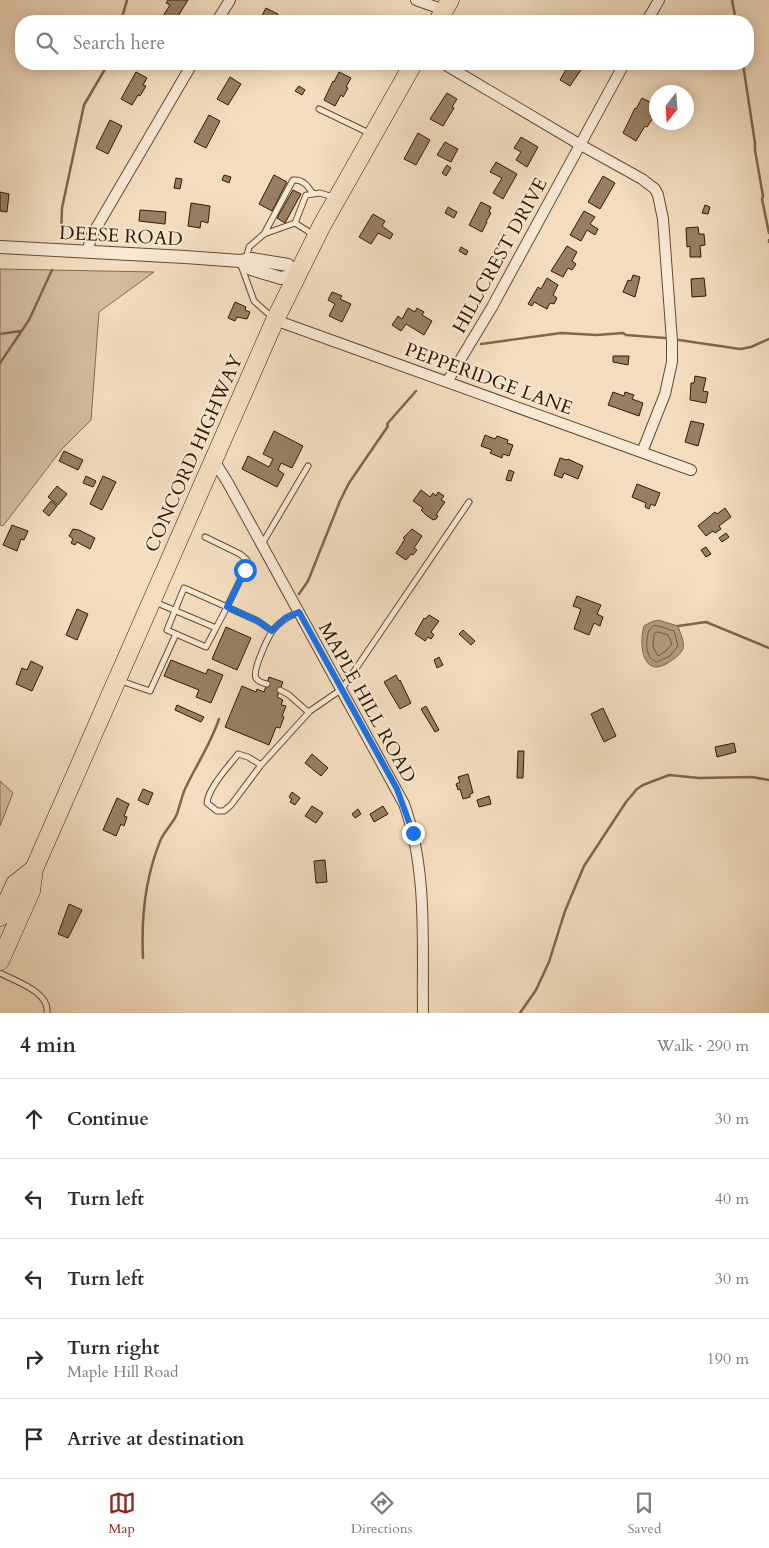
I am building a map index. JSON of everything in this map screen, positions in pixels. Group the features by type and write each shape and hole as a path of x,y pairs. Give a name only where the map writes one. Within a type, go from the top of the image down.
{"highway":[{"name":"CONCORD HIGHWAY","path":"0,962 31,891 34,869 275,320 336,198 409,70"},
{"name":"CONCORD HIGHWAY","path":"0,917 15,884 34,869"}],"street":[{"path":"221,15 230,0"},
{"path":"416,0 444,11"},
{"path":"650,15 659,0"},
{"path":"87,252 92,236 189,70"},
{"path":"454,70 642,179 655,189 658,195 663,218 672,362 665,394 642,452"},
{"name":"HILLCREST DRIVE","path":"447,382 492,307 621,70"},
{"name":"DEESE ROAD","path":"0,247 243,261 252,259 288,264 297,274"},
{"name":"PEPPERIDGE LANE","path":"275,320 691,470"},
{"name":"MAPLE HILL ROAD","path":"213,459 397,789 410,821 415,838 420,886 423,1013"}],"lane":[{"path":"319,109 372,134"},
{"path":"275,320 254,301 243,261 249,247 264,234 294,180 301,181 308,186 313,194"},
{"path":"264,234 295,223 306,195 320,193 336,198"},
{"path":"295,223 316,236"},
{"path":"262,545 308,466"},
{"path":"261,765 248,757 238,754 221,775 208,796 207,802 217,811 224,811 231,805 261,765 310,711 342,689 469,502"},
{"path":"204,537 240,554 247,560 245,570 227,607 206,647 166,630 184,588 227,607 258,621 272,631"},
{"path":"152,601 216,628"},
{"path":"266,684 256,678 255,670 272,631 285,618 299,612"},
{"path":"118,680 150,691 176,634"},
{"path":"280,690 307,711 310,711"},
{"path":"0,973 38,994 46,1002 47,1013"}],"shaded area":[{"path":"0,269 154,272 99,312 91,420 62,449 3,526 0,525"},
{"path":"0,781 13,793 0,826"}],"water":[{"path":"658,620 678,626 683,640 683,649 675,658 663,666 655,667 645,659 642,634 644,626"}],"building":[{"path":"168,0 188,0 179,15 164,15 170,5 166,3"},
{"path":"266,8 278,14 277,15 262,15"},
{"path":"566,70 581,70 570,86 560,80"},
{"path":"136,72 147,78 143,85 146,86 132,105 121,99"},
{"path":"339,72 351,78 343,97 341,95 335,106 324,100"},
{"path":"230,77 241,84 228,105 217,99"},
{"path":"299,86 305,90 302,95 295,91"},
{"path":"447,93 457,99 443,126 430,119"},
{"path":"642,98 649,102 649,124 647,127 645,126 636,141 623,133"},
{"path":"209,115 220,121 206,148 194,142"},
{"path":"110,120 122,126 108,154 96,148"},
{"path":"418,133 430,140 416,165 404,159"},
{"path":"521,137 538,147 527,167 516,160 521,152 514,148"},
{"path":"445,142 458,149 451,162 437,155"},
{"path":"496,162 517,174 503,199 493,193 502,178 490,172"},
{"path":"447,165 451,168 446,176 442,173"},
{"path":"224,175 231,177 229,183 222,180"},
{"path":"274,175 287,182 272,211 259,204"},
{"path":"603,176 615,183 600,209 588,202"},
{"path":"176,178 182,179 180,189 174,188"},
{"path":"293,190 301,194 285,223 277,218"},
{"path":"0,192 9,194 7,212 0,211"},
{"path":"481,202 491,207 489,212 491,213 482,232 469,225"},
{"path":"191,203 210,206 208,223 201,221 200,228 188,226"},
{"path":"705,205 710,207 708,214 702,213"},
{"path":"448,207 457,212 454,218 445,213"},
{"path":"140,210 166,212 165,224 139,221"},
{"path":"584,211 595,217 590,224 598,229 595,235 587,230 581,241 570,235"},
{"path":"373,214 385,221 382,226 393,234 390,239 378,233 371,244 359,237"},
{"path":"698,227 699,234 704,234 705,245 700,246 701,257 690,257 690,246 687,247 686,228"},
{"path":"567,246 577,252 572,261 576,264 572,270 568,268 563,277 551,271"},
{"path":"461,247 468,251 466,255 459,251"},
{"path":"633,275 640,277 635,297 623,292 628,280 631,281"},
{"path":"547,278 558,285 553,295 557,298 554,304 550,303 547,309 534,302 532,306 528,304 538,287 541,289"},
{"path":"704,278 706,296 692,297 691,279"},
{"path":"332,292 342,296 340,299 351,304 342,322 329,316 335,304 328,300"},
{"path":"235,302 246,307 245,310 250,312 247,319 237,317 235,321 228,318"},
{"path":"408,308 415,312 417,308 424,312 422,315 432,321 424,335 406,324 401,331 392,325 398,316 402,319"},
{"path":"613,356 629,356 628,365 613,362"},
{"path":"695,376 706,378 703,391 708,392 706,403 690,400 691,383 694,383"},
{"path":"613,392 624,396 625,392 634,395 632,399 643,403 639,416 608,405"},
{"path":"691,421 704,424 698,446 685,442"},
{"path":"274,431 303,446 292,468 281,463 278,470 284,474 277,487 242,469 248,456 269,467 273,459 263,454"},
{"path":"485,435 495,439 497,436 508,440 507,443 513,445 509,456 503,454 502,458 490,453 492,450 481,446"},
{"path":"64,451 83,460 78,470 59,461"},
{"path":"560,458 568,459 583,466 578,479 564,473 562,478 554,475"},
{"path":"509,470 514,472 511,481 506,480"},
{"path":"86,476 96,481 93,487 83,483"},
{"path":"103,476 116,482 102,510 90,504"},
{"path":"637,484 660,493 655,506 651,504 649,509 645,507 646,503 632,497"},
{"path":"57,486 67,494 58,505 48,497"},
{"path":"421,490 430,497 433,493 436,496 438,492 444,496 441,500 445,502 436,515 438,516 436,519 433,520 426,515 421,510 423,508 413,501"},
{"path":"51,501 57,506 49,516 43,511"},
{"path":"725,508 731,517 719,526 721,529 715,533 713,531 706,536 698,526 715,512 717,514"},
{"path":"12,525 28,531 24,540 21,539 17,551 3,545"},
{"path":"73,529 95,538 90,549 77,542 75,545 71,543 73,539 69,536"},
{"path":"412,529 422,536 414,548 417,550 406,560 396,553 405,539 403,538"},
{"path":"726,533 729,537 722,542 719,538"},
{"path":"706,547 711,554 706,557 701,550"},
{"path":"577,596 601,605 597,614 603,617 600,626 594,623 589,635 574,629 581,609 573,606"},
{"path":"77,609 88,614 77,640 66,635"},
{"path":"429,615 439,621 431,632 434,635 431,639 428,637 425,641 415,634 424,618"},
{"path":"226,627 251,638 237,670 212,659"},
{"path":"463,630 475,641 471,645 459,634"},
{"path":"439,657 443,665 437,668 434,660"},
{"path":"171,660 206,674 208,669 223,675 211,703 196,697 199,690 164,676"},
{"path":"31,661 43,667 32,691 16,684 22,668 27,670"},
{"path":"396,675 411,703 400,709 384,682"},
{"path":"269,677 283,682 277,697 283,700 281,705 286,706 280,728 276,727 269,745 225,727 242,686 256,692 257,689 264,692"},
{"path":"177,705 204,717 201,722 175,710"},
{"path":"426,706 439,730 435,732 421,709"},
{"path":"603,708 616,736 604,742 591,714"},
{"path":"734,743 736,752 717,757 715,747"},
{"path":"518,751 524,751 523,778 517,778"},
{"path":"312,754 328,768 321,776 305,763"},
{"path":"468,774 473,793 470,794 470,797 463,799 460,789 458,790 456,784 460,782 458,777"},
{"path":"143,789 153,793 148,805 138,800"},
{"path":"292,792 300,798 295,805 290,802 292,799 289,797"},
{"path":"489,796 491,804 479,807 477,800"},
{"path":"117,798 129,804 124,816 127,817 124,826 121,824 116,836 103,830"},
{"path":"312,806 323,813 316,823 305,816"},
{"path":"383,806 388,814 374,822 370,814"},
{"path":"358,809 361,814 355,818 352,814"},
{"path":"325,860 327,882 316,883 314,861"},
{"path":"69,904 82,910 68,938 58,934"}],"waterway":[{"path":"123,15 127,0"},
{"path":"732,0 735,15"},
{"path":"61,236 62,208 84,105 104,70"},
{"path":"744,70 762,199 769,233"},
{"path":"0,363 29,320 52,270"},
{"path":"0,334 21,331"},
{"path":"481,344 561,333 597,335 623,333 626,335 665,338"},
{"path":"679,340 740,349 751,347 769,339"},
{"path":"299,594 308,581 349,483 388,426 387,424 416,391"},
{"path":"678,626 706,622 769,648"},
{"path":"143,958 145,897 151,868 161,839 176,816 184,791 219,719"},
{"path":"520,1013 536,990 549,962 565,911 584,866 626,802 637,789 669,775 699,778 752,777 769,780"}],"route":[{"path":"245,570 227,607 258,621 272,631 285,618 299,612 397,789 413,833"}]}
